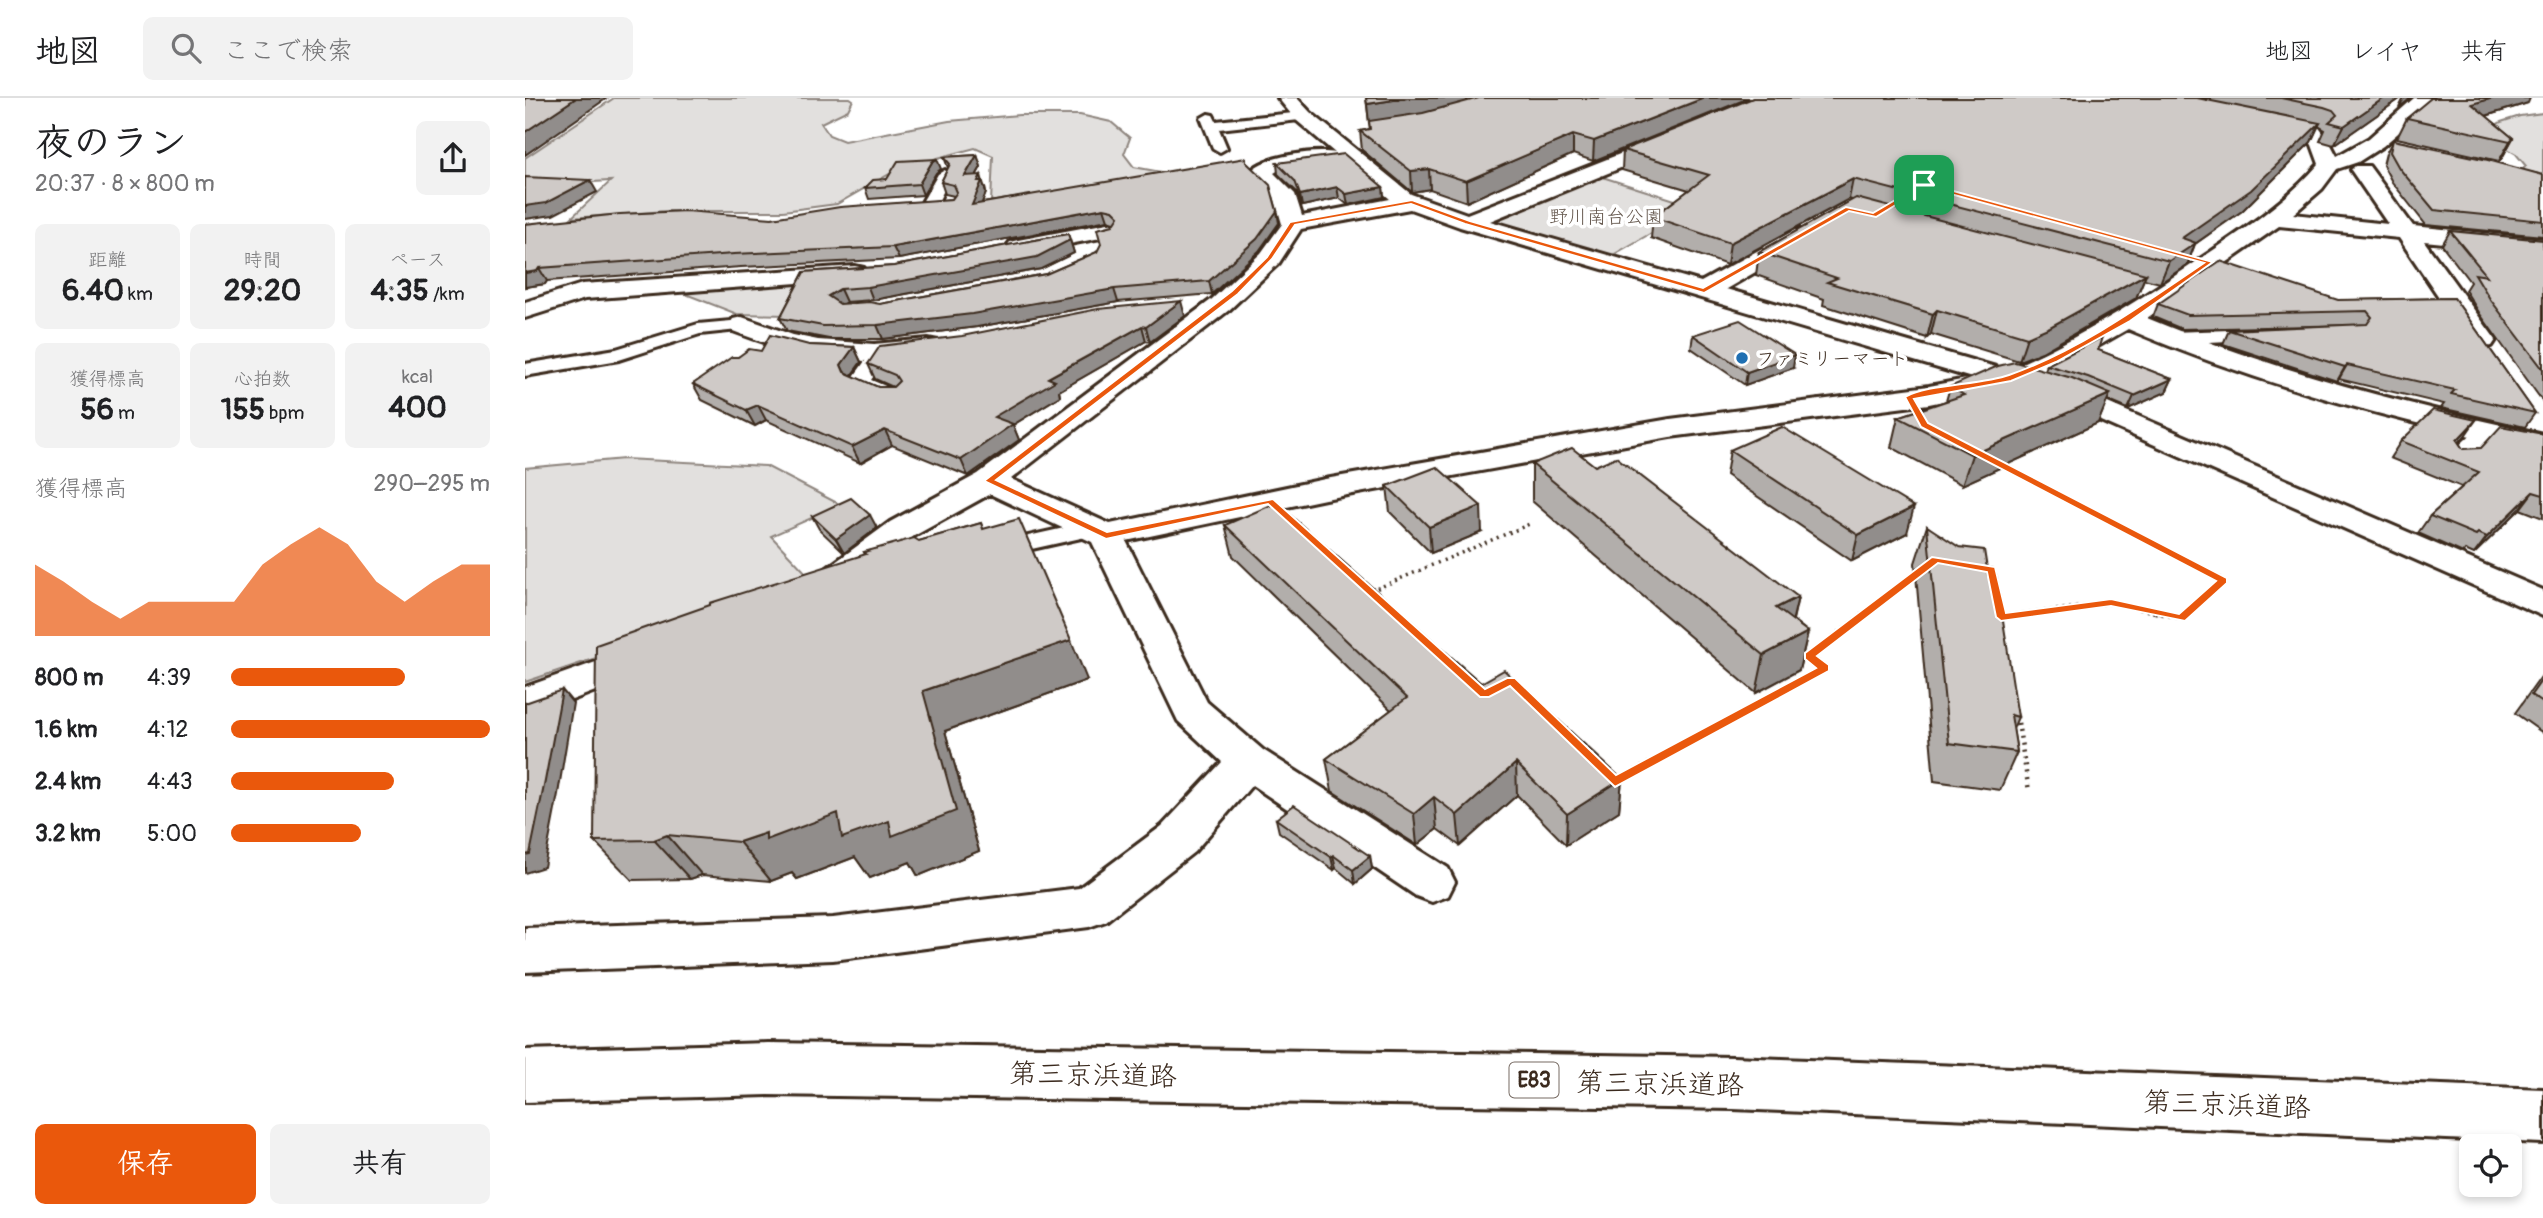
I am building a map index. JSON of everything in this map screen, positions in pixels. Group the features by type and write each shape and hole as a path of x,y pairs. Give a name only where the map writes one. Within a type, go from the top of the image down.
{"main road":[{"path":"1287,98 1303,116 1330,138 1354,144 1403,199 1468,222 2072,398 2543,604"},
{"path":"2287,98 2315,134 2330,165"},
{"path":"989,481 1098,532 1670,428 1929,395 2008,379 2053,360 2164,295 2274,219 2330,165 2351,158 2376,142 2420,105 2423,98"},
{"path":"2288,129 2315,134"},
{"path":"1468,222 1683,135"},
{"path":"2376,142 2400,147"},
{"path":"1293,224 1284,194 1261,172 1273,164 1354,144"},
{"path":"2362,170 2495,358"},
{"path":"819,601 827,586 902,529 989,481 1220,305 1270,258 1293,224 1412,202"},
{"path":"905,206 938,204"},
{"path":"2274,219 2543,246"},
{"path":"1704,291 1823,223"},
{"path":"991,252 1094,241"},
{"path":"525,310 582,292 655,294 872,271"},
{"path":"2138,288 2164,295"},
{"path":"1182,306 1220,305"},
{"path":"2127,319 2252,368 2333,393 2543,443"},
{"path":"743,325 782,341 810,347 916,350 957,342"},
{"path":"1098,532 1192,711 1248,761 1432,882"},
{"path":"525,703 666,649"},
{"path":"525,950 833,939 1089,907 1178,839 1248,761"},
{"name":"第三京浜道路","path":"525,1076 768,1069 1733,1083 2543,1116"}],"lane":[{"path":"1220,148 1210,122 1303,116"},
{"path":"938,204 945,174"},
{"path":"525,370 618,354 698,329 743,325"},
{"path":"2171,338 2275,334"},
{"path":"882,351 860,382 893,396"},
{"path":"2459,458 2486,431"},
{"path":"976,554 1098,532"},
{"path":"819,601 863,587"}],"path":[{"path":"1996,462 2224,580 2181,618 2111,603 2001,617"},
{"path":"1371,591 1532,523"},
{"path":"1615,782 1825,668 1809,656 1925,567"},
{"path":"1980,567 1992,569 1994,581"},
{"path":"1360,582 1381,601"},
{"path":"1999,605 2003,631"},
{"path":"2016,711 2029,791"}],"green space":[{"path":"614,98 850,98 853,100 848,110 821,123 829,135 844,141 949,121 1019,115 1080,115 1111,122 1130,138 1124,154 1134,167 1204,180 1150,291 1063,312 1140,262 1169,221 991,203 993,156 975,148 934,159 928,164 900,168 837,204 783,211 666,211 571,218 611,181 557,184 525,180 525,158"},
{"path":"2543,113 2543,179 2520,172 2526,166 2516,154 2482,134 2501,122"},
{"name":"野川南台公園","path":"1596,175 1697,207 1611,256 1496,222 1494,217"},
{"path":"803,284 788,315 737,314 683,293"},
{"path":"624,459 766,466 841,505 771,536 808,575 735,611 525,682 525,468"}],"building":[{"path":"525,98 576,98 525,132"},
{"path":"1366,98 1407,98 1367,104"},
{"path":"1479,98 1704,98 1594,141 1573,135 1466,181 1429,169 1411,171 1360,131 1370,129 1369,121 1423,113"},
{"path":"1753,98 2197,98 2320,123 2251,190 2182,238 2196,243 2169,261 1853,179 1730,243 1653,217 1709,175 1623,150"},
{"path":"2281,98 2384,98 2344,126 2329,122 2337,115 2333,110"},
{"path":"2431,98 2493,98 2472,104 2513,138 2510,141 2407,118"},
{"path":"2393,140 2488,160 2543,175 2543,221 2434,210 2399,168 2390,152"},
{"path":"1344,154 1383,187 1346,194 1337,187 1300,195 1295,181 1277,163"},
{"path":"977,155 965,176 981,175 978,181 982,181 972,205 1246,158 1246,162 1270,185 1277,211 1257,239 1209,281 1114,289 972,314 877,325 823,326 780,318 804,272 894,266 1068,234 1070,240 1037,257 868,287 840,289 828,296 840,304 880,304 1046,274 1097,252 1101,244 1097,229 1113,225 1119,216 1113,210 1104,208 893,247 734,254 539,268 537,271 525,273 525,224 620,214 686,211 772,218 840,207 952,199 957,192 954,185 941,182 950,164 944,157"},
{"path":"937,159 932,162 919,184 865,188 873,180 887,179 898,161"},
{"path":"525,177 590,180 546,203 525,206"},
{"path":"1856,198 2146,274 2027,337 1937,310 1933,314 1827,282 1837,278 1759,252"},
{"path":"2450,231 2543,240 2543,369 2490,299 2475,274 2487,276"},
{"path":"2220,261 2338,300 2454,298 2535,413 2451,394 2455,390 2347,365 2345,367 2229,330 2367,324 2372,317 2367,311 2188,315 2158,304"},
{"path":"1181,301 1146,327 1142,326 1048,378 1055,381 994,417 1013,424 961,460 885,430 852,447 758,405 746,410 693,384 732,357 738,357 749,349 761,351 770,335 809,345 854,347 841,365 844,372 878,387 893,387 899,381 895,375 868,364 880,346 962,336 1098,309"},
{"path":"1740,320 1795,355 1747,372 1693,335"},
{"path":"2102,337 2098,350 2172,379 2134,396 2088,377 2047,365"},
{"path":"2015,362 2072,378 2110,394 1972,455 1898,417 1964,395 1950,387 1998,366"},
{"path":"2433,410 2476,420 2457,440 2463,449 2481,448 2501,426 2543,434 2543,495 2533,492 2487,537 2430,516 2479,472 2401,441"},
{"path":"1782,427 1914,507 1858,535 1730,450"},
{"path":"1572,448 1595,466 1616,457 1798,597 1776,608 1808,632 1764,655 1532,464"},
{"path":"1437,467 1481,506 1429,527 1387,486"},
{"path":"851,498 870,515 836,539 812,516"},
{"path":"1276,503 1481,683 1504,670 1622,779 1567,814 1516,763 1457,815 1434,797 1414,814 1326,759 1407,698 1225,525"},
{"path":"1019,519 1071,640 923,691 956,811 892,836 889,821 842,838 838,813 766,840 766,833 739,842 667,835 654,840 594,841 596,645 710,603 866,554 864,552 914,538 919,541 981,523 983,529"},
{"path":"1927,526 1959,547 1984,550 1988,575 1996,575 2018,717 2011,715 2017,752 1949,743"},
{"path":"2543,678 2543,703 2531,695"},
{"path":"562,690 530,854 525,855 525,703"},
{"path":"1294,805 1370,856 1353,870 1276,819"}],"place":[{"name":"ファミリーマート","path":"1742,358"}],"route":[{"path":"1924,185 2210,262 2127,319 2053,360 2008,379 1909,397 1925,425 2224,580 2181,618 2111,603 2001,617 1992,569 1936,559 1809,656 1825,668 1615,782 1511,681 1484,694 1270,501 1106,536 989,481 1220,305 1270,258 1293,224 1412,202 1468,222 1704,291 1848,209 1874,216 1924,185"}]}
